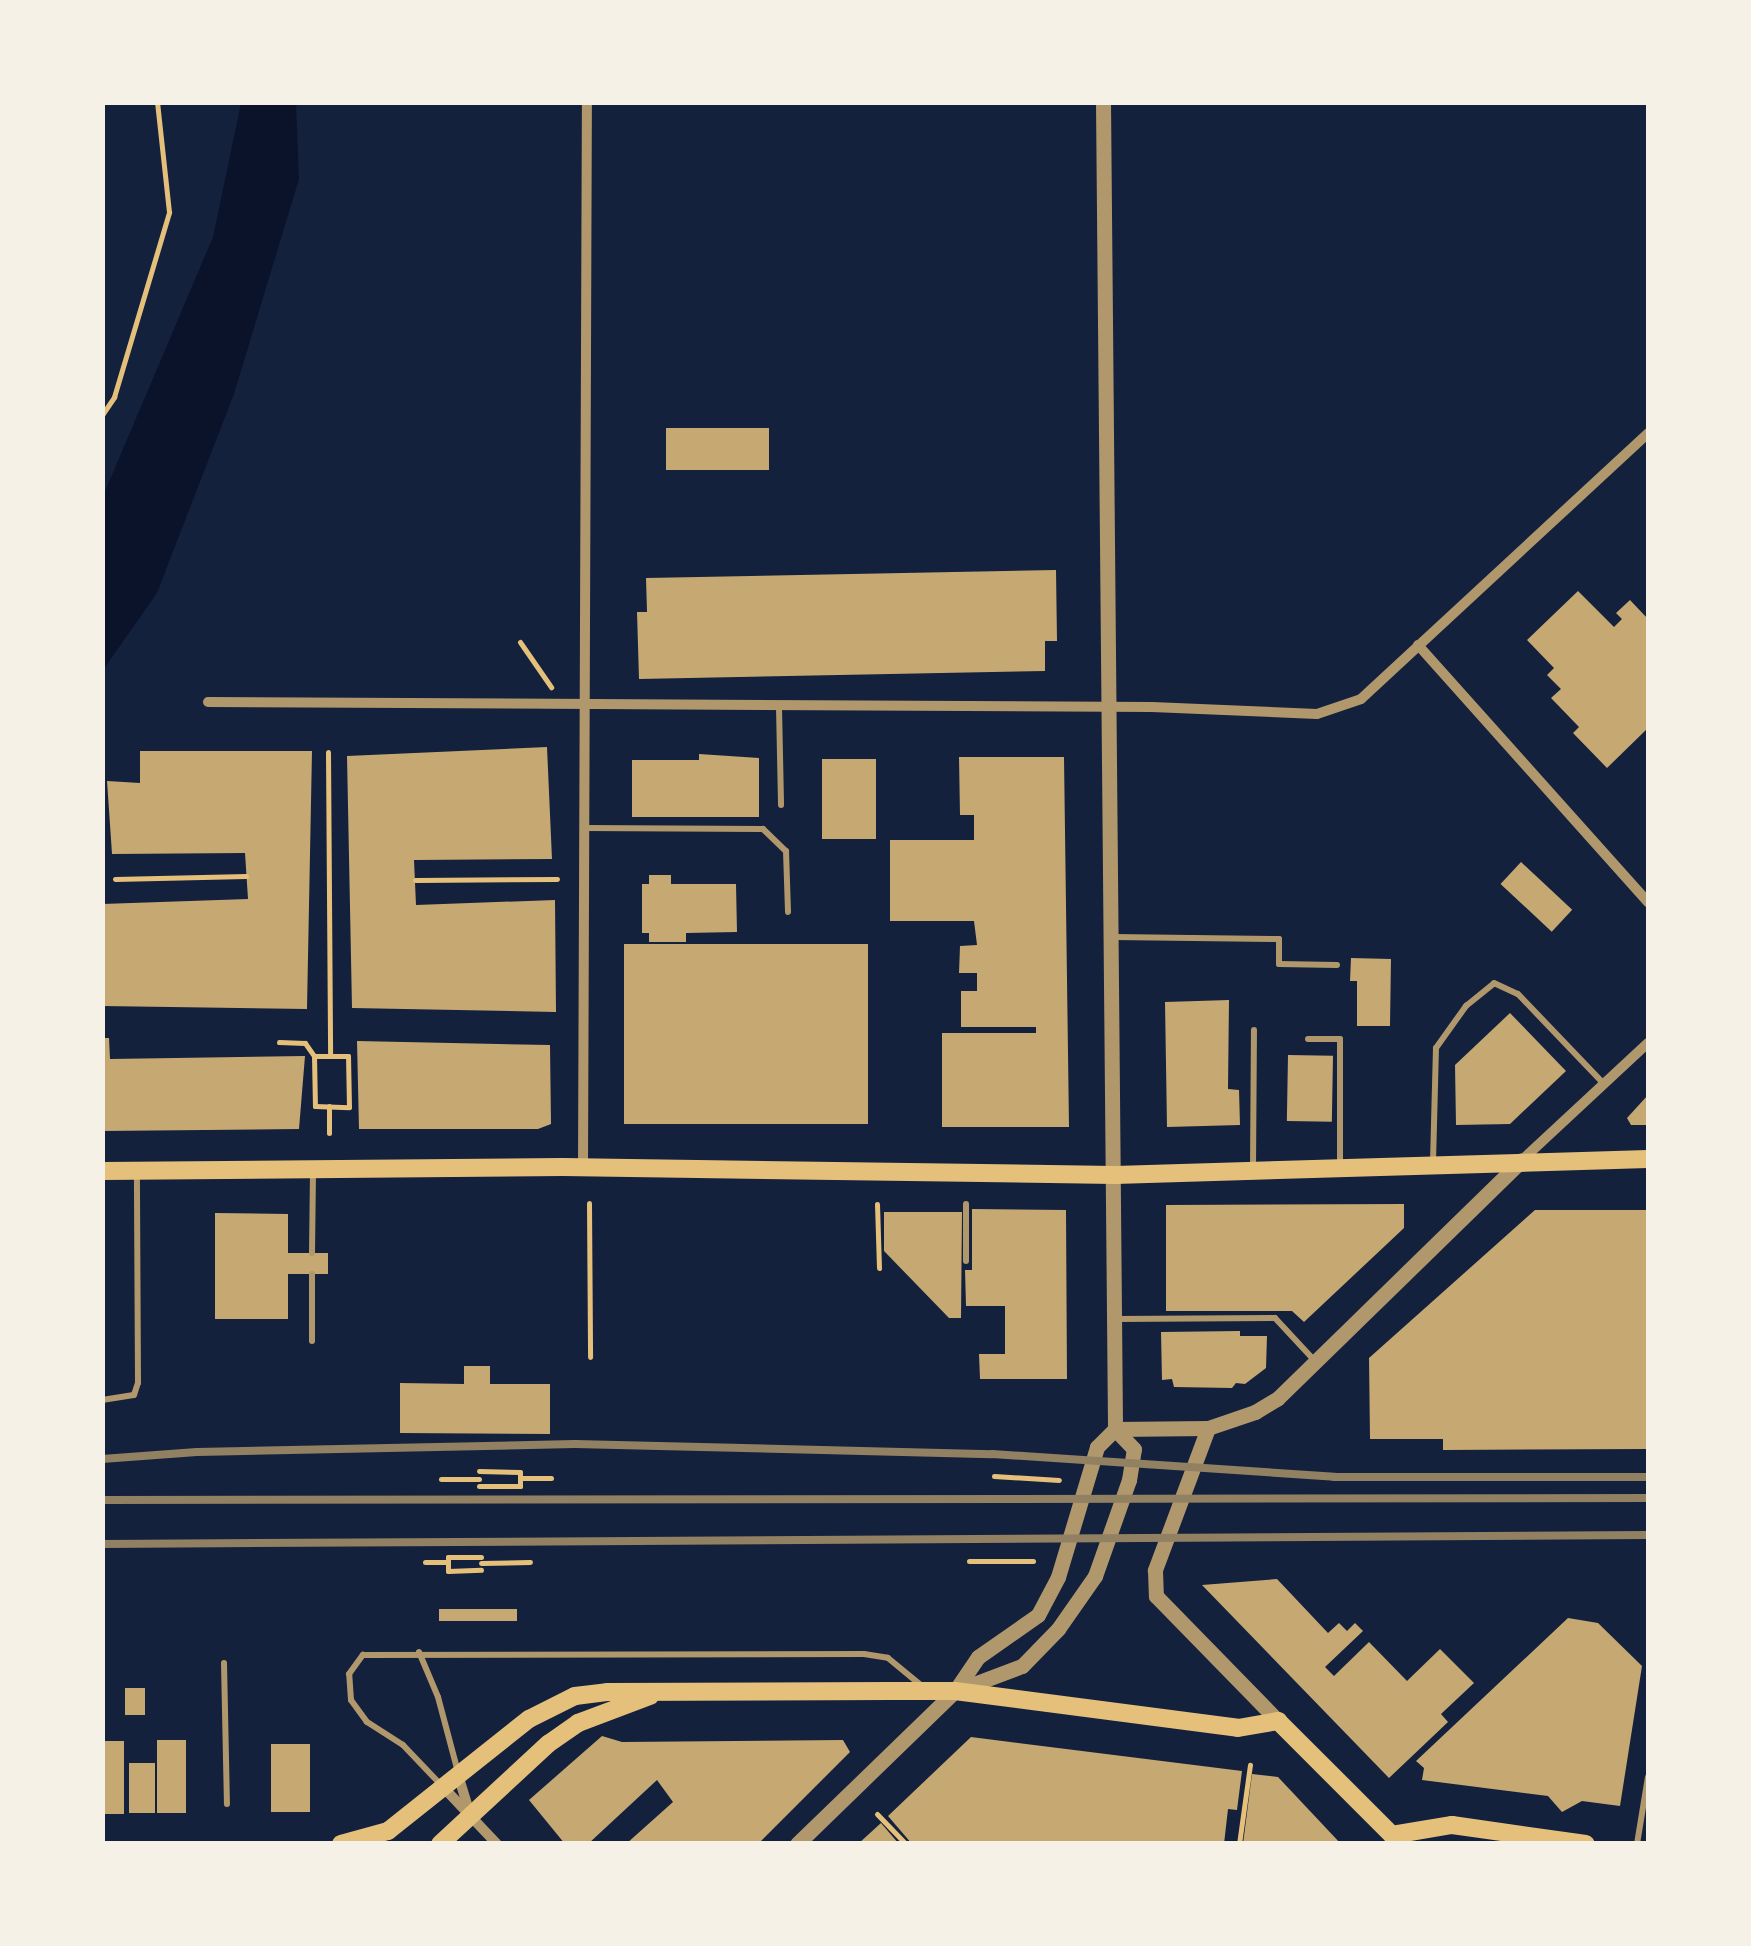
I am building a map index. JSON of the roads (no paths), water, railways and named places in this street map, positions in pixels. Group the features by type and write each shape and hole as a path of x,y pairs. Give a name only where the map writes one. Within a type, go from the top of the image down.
{"main road":[{"path":"102,1171 584,1168 1115,1175 1648,1159"},
{"path":"341,1844 388,1831 529,1719 575,1696 928,1691 1238,1728 1278,1721 1396,1839 1452,1825 1586,1844"},
{"path":"440,1844 578,1723 655,1694"}],"street":[{"path":"584,1168 588,102"},
{"path":"955,1692 1022,1666 1058,1629 1095,1576 1129,1480 1134,1449 1115,1429 1103,102"},
{"path":"208,702 1108,708 1317,714 1361,699 1648,433"},
{"path":"1418,645 1648,902"},
{"path":"797,1844 955,1692 978,1657 1038,1615 1048,1600 1096,1447 1115,1429 1208,1428 1255,1412 1277,1398 1648,1043"},
{"path":"1208,1428 1155,1570 1156,1596 1278,1721"},
{"path":"451,1783 470,1816"},
{"path":"451,1783 470,1816 497,1844"}],"lane":[{"path":"779,707 781,805"},
{"path":"584,828 763,829 786,851 788,912"},
{"path":"1112,937 1279,939 1279,964 1337,965"},
{"path":"1433,1163 1436,1048 1466,1006 1494,983 1518,994 1604,1084"},
{"path":"1253,1170 1254,1030"},
{"path":"1308,1039 1340,1039 1340,1167"},
{"path":"312,1168 312,1253"},
{"path":"102,1400 134,1395 138,1383 136,1171"},
{"path":"966,1204 966,1261"},
{"path":"312,1274 312,1341"},
{"path":"1116,1318 1275,1318 1315,1361"},
{"path":"451,1783 367,1722 351,1700 350,1674 363,1656 419,1652 864,1654 888,1658 928,1691"},
{"path":"419,1652 438,1697 451,1783"},
{"path":"224,1663 227,1804"},
{"path":"1637,1844 1648,1777"}],"water":[{"path":"241,103 296,103 299,179 234,394 157,593 103,670 103,496 213,237"}],"railway":[{"path":"102,1459 197,1452 575,1444 992,1454 1334,1477 1648,1477"},
{"path":"102,1500 1648,1498"},
{"path":"102,1544 1648,1535"}]}
